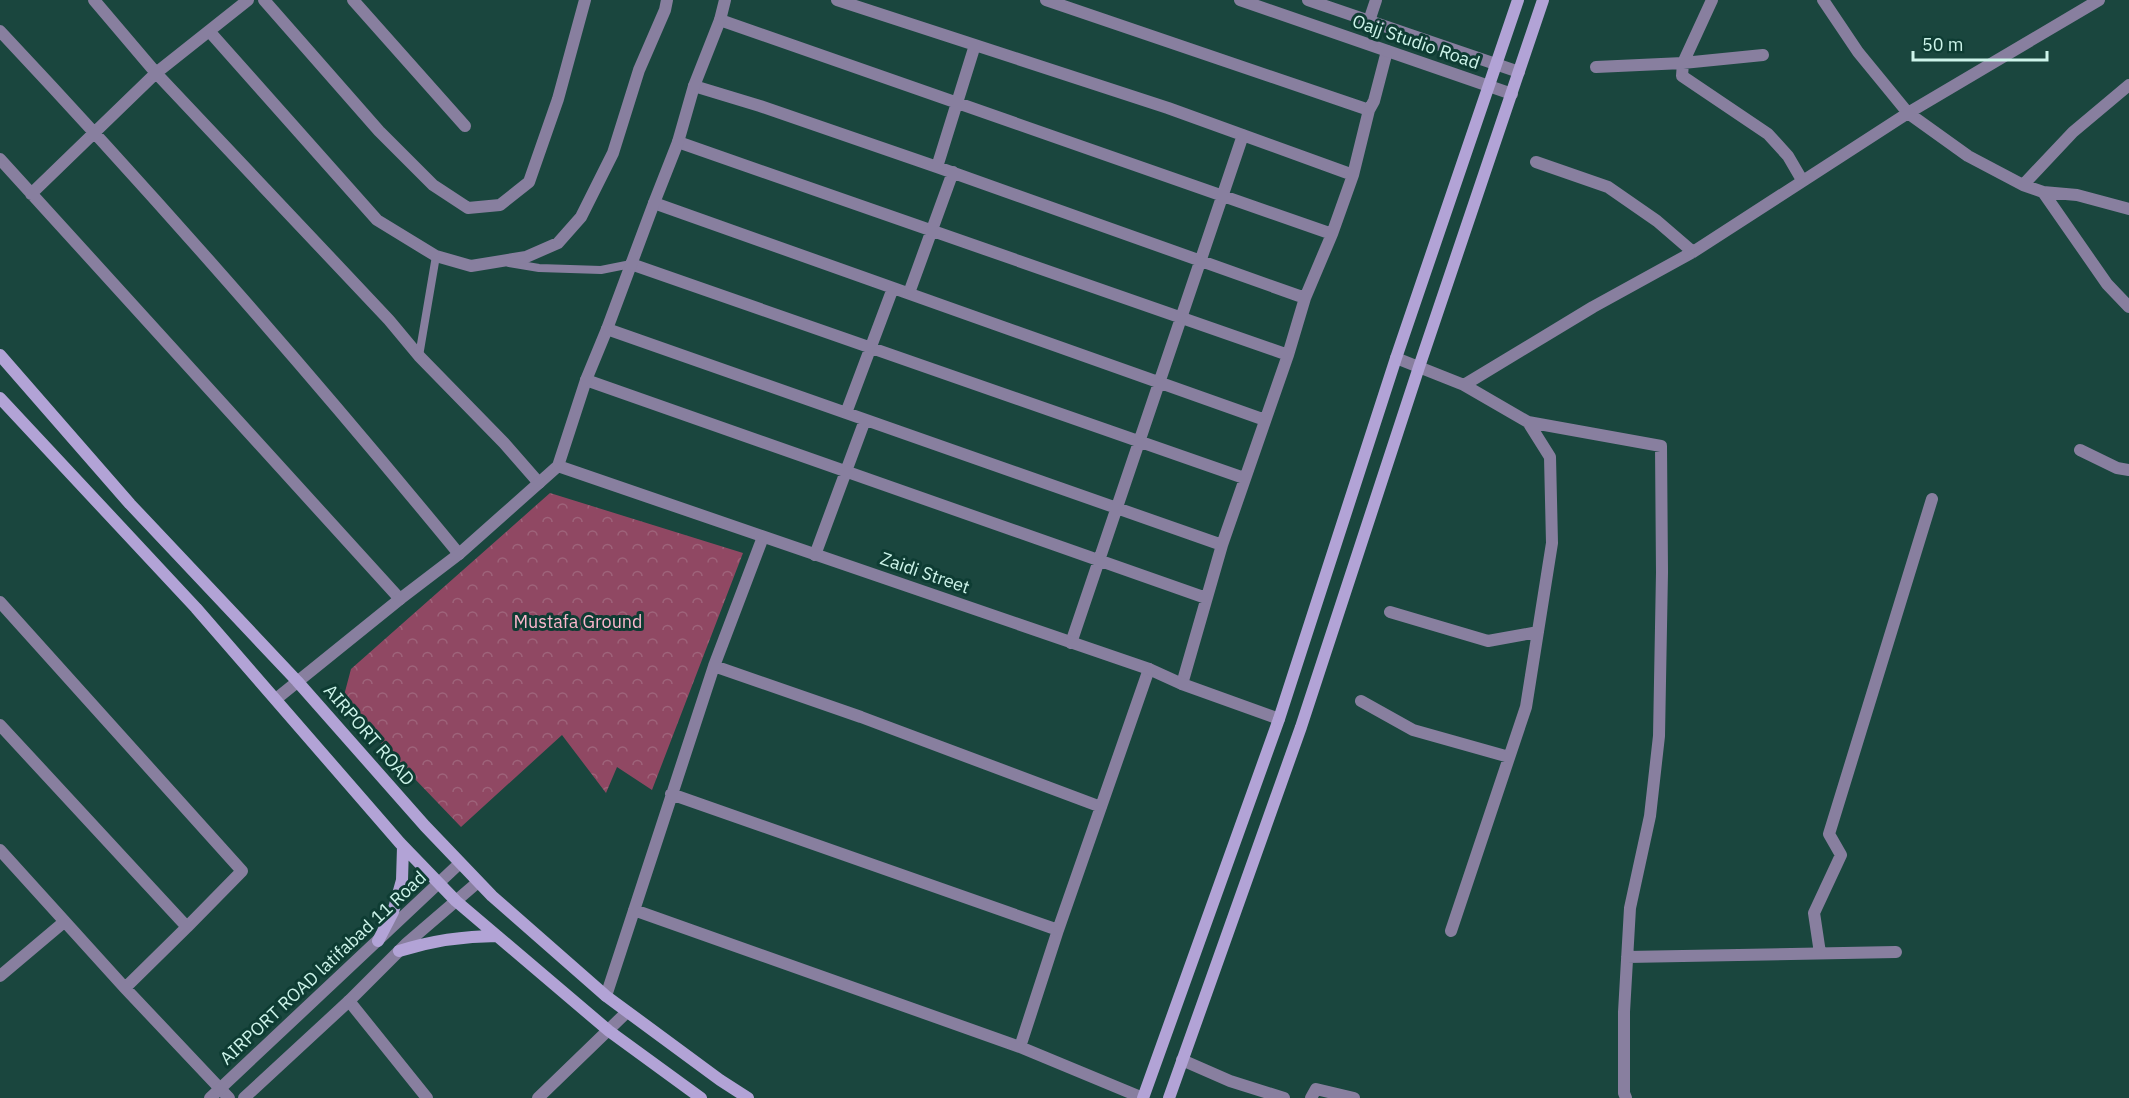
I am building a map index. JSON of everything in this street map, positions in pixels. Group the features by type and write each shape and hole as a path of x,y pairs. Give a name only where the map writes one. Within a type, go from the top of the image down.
{"main road":[{"path":"1143,1098 1279,719 1396,358 1518,0"},
{"path":"1169,1098 1300,727 1543,0"},
{"name":"AIRPORT ROAD","path":"0,355 130,504 297,681 425,826 478,882 606,996 748,1098"},
{"path":"0,398 196,608 403,847 456,901 609,1031 701,1098"},
{"path":"378,941 393,912 402,880 403,847"},
{"path":"399,951 447,939 497,936"}],"street":[{"path":"94,0 156,73 539,483"},
{"path":"31,194 156,73 248,0"},
{"path":"264,0 379,131 433,185 468,208 500,205 529,182 558,99 585,0"},
{"path":"353,0 465,126"},
{"path":"209,31 377,220 436,255 471,266 526,257 558,243 581,217 613,153 639,70 665,10 667,0"},
{"path":"276,699 459,554 558,466 586,380 678,142 694,86 720,20 725,0"},
{"path":"837,0 1168,108 1353,175"},
{"path":"1046,0 1369,110"},
{"name":"Oajj Studio Road","path":"1240,0 1512,94"},
{"name":"Oajj Studio Road","path":"1308,0 1519,72"},
{"path":"1369,21 1376,0"},
{"path":"1712,0 1683,63 1682,76 1768,134 1788,156 1802,180"},
{"path":"1823,0 1858,52 1908,113 1968,156 2023,185 2043,192 2077,195 2129,209"},
{"path":"1464,386 1593,307 1693,252 1908,113 2098,0"},
{"path":"720,20 1332,234"},
{"path":"0,31 96,133 367,441 459,554"},
{"path":"937,166 975,45"},
{"path":"1182,684 1222,544 1244,478 1288,355 1305,298 1332,234 1353,175 1387,51"},
{"path":"1596,66 1683,63 1763,55"},
{"path":"694,86 937,166 1305,298"},
{"path":"2023,185 2073,132 2129,86"},
{"path":"1071,643 1243,135"},
{"path":"678,142 1288,355"},
{"path":"0,159 400,599"},
{"path":"1536,162 1608,187 1657,221 1693,252"},
{"path":"909,294 953,172"},
{"path":"2043,192 2107,284 2129,307"},
{"path":"654,203 1265,420"},
{"path":"631,264 1244,478"},
{"path":"846,413 893,288"},
{"path":"607,329 1222,544"},
{"path":"1396,358 1464,386 1528,422 1661,446 1662,572 1659,736 1650,816 1630,908 1624,1012 1624,1092 1626,1098"},
{"path":"586,380 1206,598"},
{"path":"815,555 865,420"},
{"path":"1451,931 1526,707 1552,543 1550,457 1528,422"},
{"path":"2080,450 2117,468 2129,470"},
{"name":"Zaidi Street","path":"558,466 1149,669 1182,684 1279,719"},
{"path":"1820,953 1814,913 1841,855 1829,834 1932,499"},
{"path":"606,996 714,666 763,537"},
{"path":"0,602 242,872 125,988"},
{"path":"1390,612 1488,641 1538,632"},
{"path":"714,666 861,717 1101,807"},
{"path":"1020,1047 1058,930 1149,669"},
{"path":"1361,701 1413,730 1509,757"},
{"path":"0,725 188,927"},
{"path":"671,794 1058,930"},
{"path":"0,850 219,1095"},
{"name":"AIRPORT ROAD latifabad 11 Road","path":"219,1095 460,863"},
{"path":"244,1098 349,1001 399,951 478,882"},
{"path":"634,910 1020,1047 1143,1098"},
{"path":"0,976 64,922"},
{"path":"1627,957 1896,952"},
{"path":"349,1001 427,1098"},
{"path":"538,1098 627,1012"},
{"path":"1182,1060 1230,1081 1282,1098"},
{"path":"1311,1098 1316,1089 1354,1098"}],"lane":[{"path":"419,356 436,255"},
{"path":"499,261 539,268 601,270 631,264"}],"green space":[{"name":"Mustafa Ground","path":"550,493 743,553 652,790 617,767 606,793 562,735 461,827 342,703 351,669"}]}
